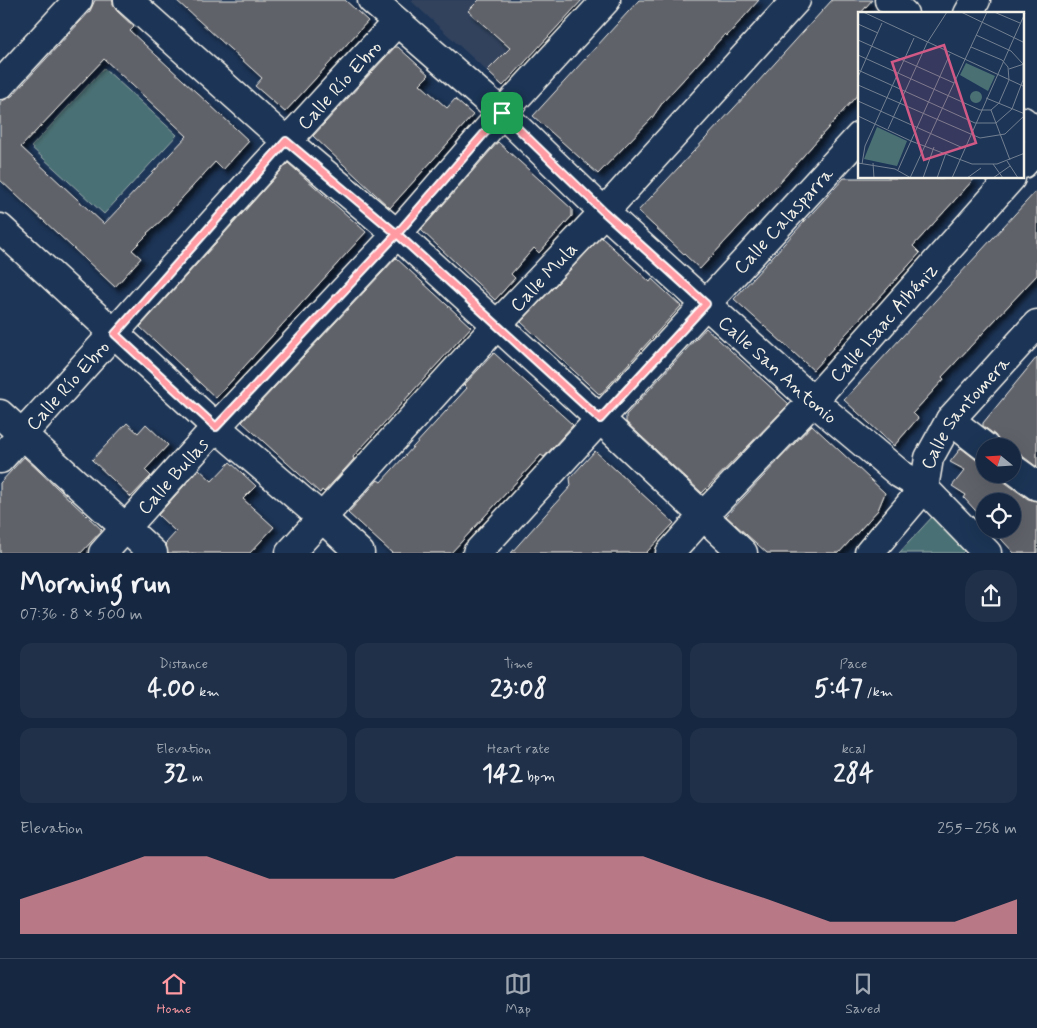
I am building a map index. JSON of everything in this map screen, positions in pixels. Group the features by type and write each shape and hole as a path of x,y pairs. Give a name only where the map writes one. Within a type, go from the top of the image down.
{"street":[{"path":"0,85 78,0"},
{"path":"128,0 286,141 397,234 600,419 743,553"},
{"name":"Calle San Antonio","path":"372,0 502,113 604,212 813,401 900,474 924,488 987,553"},
{"name":"Calle Bullas","path":"103,553 216,427 397,234 502,113 606,0"},
{"name":"Calle Mula","path":"290,553 796,0"},
{"path":"889,0 902,12"},
{"path":"969,12 976,0"},
{"name":"Calle Río Ebro","path":"0,459 115,334 286,141 396,22"},
{"path":"1024,122 1037,133"},
{"name":"Calle Calasparra","path":"478,553 858,138"},
{"path":"1024,163 1037,148"},
{"name":"Calle Isaac Albéniz","path":"670,553 813,401 1010,179"},
{"path":"0,228 216,427 322,517 360,553"},
{"name":"Calle Santomera","path":"924,488 929,458 950,420 1037,324"},
{"path":"0,414 152,553"},
{"path":"950,420 976,440"},
{"path":"1021,474 1037,486"},
{"path":"870,553 924,488"}],"shaded area":[{"path":"410,0 582,0 503,86"}],"green space":[{"path":"104,68 177,135 104,214 31,147"},
{"path":"933,516 968,547 962,553 899,553"}],"building":[{"path":"95,0 113,0 113,5 117,11 134,27 130,31 249,141 223,170 215,162 161,221 147,233 132,250 141,258 115,287 0,180 0,102 12,96 90,11","holes":["104,59 187,136 104,224 21,147"]},
{"path":"176,0 345,0 368,21 285,112 255,86 262,78"},
{"path":"479,0 582,0 503,86 487,71 510,48 468,11"},
{"path":"639,0 759,0 727,36 725,34 663,102 652,118 598,174 533,116"},
{"path":"832,0 872,0 862,12 858,12 858,94 700,269 638,211"},
{"path":"395,47 398,47 429,75 420,84 447,108 455,99 473,115 390,208 313,136"},
{"path":"498,142 572,209 572,216 539,253 534,248 511,274 515,278 495,300 421,230"},
{"path":"288,163 366,232 216,398 140,327"},
{"path":"844,178 974,179 913,246 920,253 813,370 734,299"},
{"path":"1037,190 1037,275 942,377 944,379 913,413 918,418 894,446 844,400"},
{"path":"601,237 650,282 652,279 681,306 600,395 521,322"},
{"path":"396,258 471,327 353,457 354,459 324,492 322,490 320,493 242,422"},
{"path":"706,328 789,404 702,493 626,422 626,415"},
{"path":"494,353 573,425 544,457 541,455 451,553 392,553 348,513 378,480 381,482 436,422 467,388 464,385"},
{"path":"1037,357 1037,467 1021,455 1021,438 997,438 983,426 983,423"},
{"path":"127,423 138,433 146,424 168,445 145,470 151,476 131,497 92,460"},
{"path":"812,425 885,493 878,510 839,553 767,553 726,516"},
{"path":"961,448 976,460 976,483 1006,483 1020,493 976,493 976,511 964,498 966,495 952,486 965,470 950,462"},
{"path":"595,451 674,523 646,553 511,553 571,486 570,478"},
{"path":"24,457 102,530 81,553 0,553 0,483"},
{"path":"230,462 256,486 243,499 274,527 250,553 168,553 165,544 176,532 158,515 199,469 212,481"},
{"path":"1021,494 1028,499 1037,501 1037,553 1014,553 1000,538 1021,538"}],"route":[{"path":"502,113 397,234 216,427 115,334 286,141 397,234 600,419 706,304 604,212 502,113"}]}
